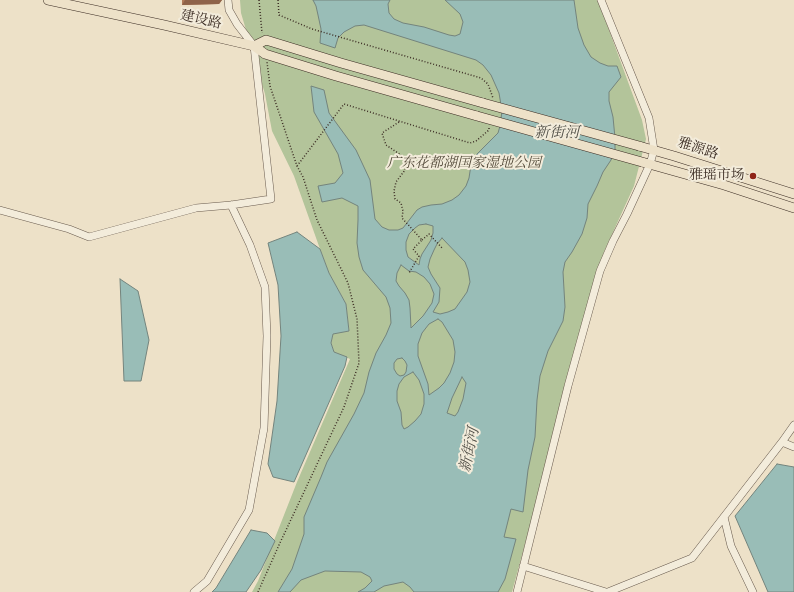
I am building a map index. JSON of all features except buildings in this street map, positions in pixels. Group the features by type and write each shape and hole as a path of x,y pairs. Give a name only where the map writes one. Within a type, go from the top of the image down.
{"main road":[{"name":"建设路","path":"48,0 254,46"},
{"name":"雅源路","path":"263,41 266,40 341,63 654,150 794,194"},
{"path":"254,46 263,41"},
{"name":"雅源路","path":"254,46 265,54 336,76 724,185 794,208"}],"street":[{"path":"0,210 69,229 89,237 196,208 230,205 270,198 254,46 232,17 229,10 228,0"},
{"path":"517,592 568,386 600,272 613,241 627,214 646,163 654,150 649,118 601,0"},
{"path":"194,592 207,581 249,510 264,428 267,336 265,288 250,245 230,205"},
{"path":"524,566 607,592 692,558 782,442 794,424"},
{"path":"782,442 794,447"},
{"path":"724,517 731,546 753,592"}],"path":[{"path":"259,0 263,41"},
{"path":"278,0 279,15 312,29 352,41"},
{"path":"258,592 344,407 359,363 357,319 348,283 317,220 303,177 297,166 270,86 265,54"},
{"path":"297,166 339,111"},
{"path":"400,121 382,132 386,145 404,157 405,170 396,182 394,191 395,199 401,202 403,211 402,218 422,240"},
{"path":"409,273 419,256 413,249 429,234 444,249"}],"green space":[{"name":"广东花都湖国家湿地公园","path":"240,0 598,0 642,120 646,139 634,186 604,252 512,592 252,592 258,581 297,482 350,359 334,352 331,343 333,333 349,331 346,304 329,273 294,176 272,131 265,94 241,13"}],"water":[{"name":"新街河","path":"313,0 390,0 388,4 389,13 394,19 403,23 424,27 455,36 460,34 463,22 460,14 445,0 574,0 578,28 584,45 591,57 608,66 617,66 621,77 609,92 609,101 613,117 615,151 588,204 587,218 582,234 565,262 563,272 565,307 563,321 548,351 540,376 535,437 528,470 523,512 511,509 504,537 516,539 505,579 498,592 414,592 403,582 384,586 374,592 358,592 372,581 370,577 361,572 325,571 301,580 290,592 278,592 292,569 304,534 304,517 327,462 364,393 369,372 376,353 391,323 390,308 386,297 363,270 359,257 357,243 358,206 342,198 322,202 318,186 335,183 343,173 338,154 314,112 311,86 324,90 329,113 356,150 370,180 375,219 382,227 389,230 398,230 403,228 417,210 422,207 442,204 459,195 466,186 471,165 475,156 498,133 502,111 499,93 491,75 483,65 476,60 364,25 355,26 344,32 338,38 335,48 320,43 321,29 316,6","holes":["426,224 433,226 431,240 422,254 419,265 408,257 406,250 406,242 409,234 419,225","442,238 465,262 468,270 470,282 467,292 455,309 448,312 440,314 433,312 439,302 440,288 428,267 437,244","401,265 409,271 416,272 424,277 430,284 434,294 432,303 423,316 411,328 409,300 396,281 397,273","438,319 442,322 453,340 455,352 454,362 444,383 429,395 428,384 418,356 418,344 422,333 429,324","402,358 405,361 407,365 404,375 400,376 397,374 394,369 394,363 397,359","413,372 419,380 424,394 424,404 421,414 415,421 404,429 402,425 401,412 397,401 399,384 404,377","462,377 466,383 463,399 458,412 455,416 447,413 452,398"]},
{"path":"297,232 320,249 329,273 346,304 349,331 333,334 331,343 334,352 347,357 345,366 294,482 273,477 268,464 277,401 281,336 278,285 268,243"},
{"path":"120,279 138,291 149,340 141,381 124,381"},
{"path":"777,464 794,467 794,592 768,592 735,516"},
{"path":"251,530 267,533 275,541 261,570 246,592 212,592 216,588"}],"place":[{"name":"雅瑶市场","path":"753,176"}]}
